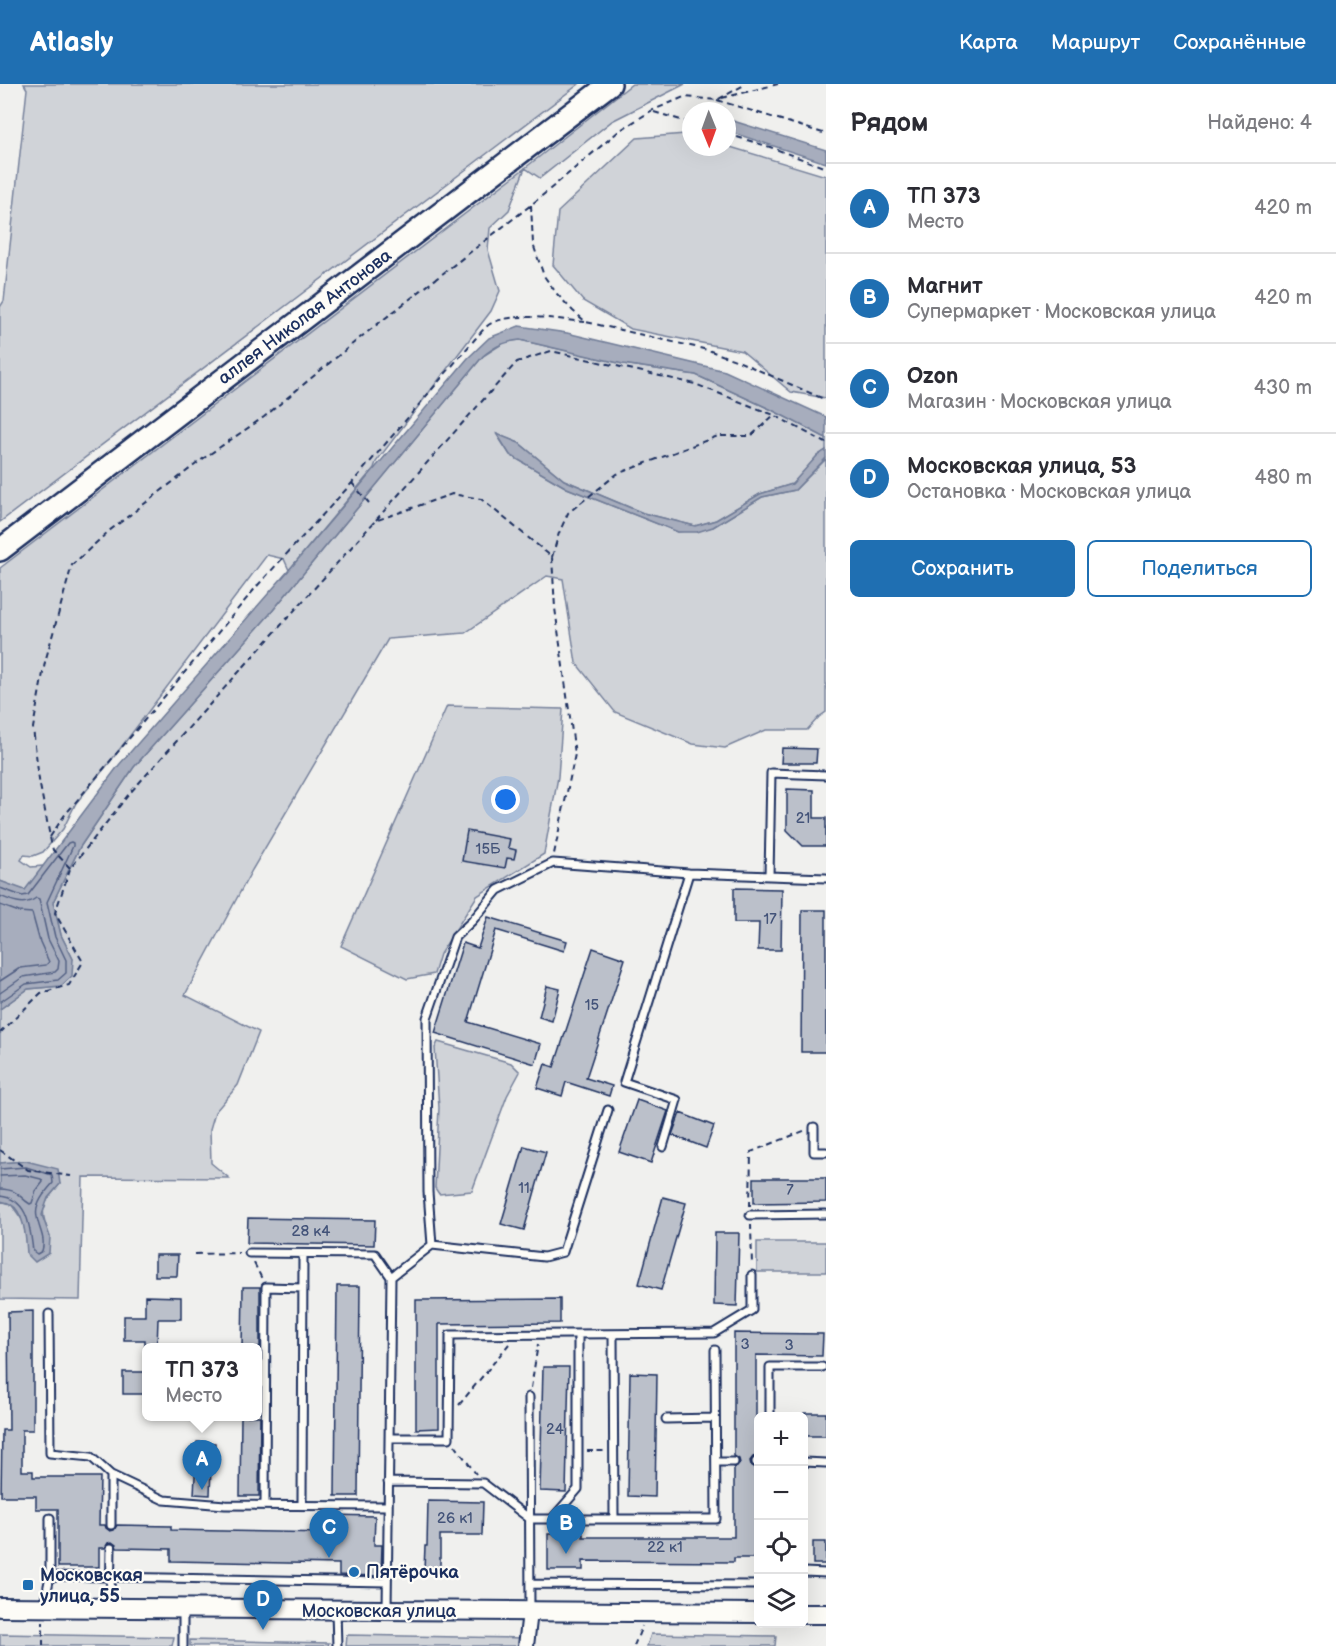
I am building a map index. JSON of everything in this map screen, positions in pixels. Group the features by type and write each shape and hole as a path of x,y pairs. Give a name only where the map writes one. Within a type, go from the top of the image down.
{"main road":[{"name":"аллея Николая Антонова","path":"0,550 610,84"},
{"name":"Московская улица","path":"0,1607 754,1613"},
{"path":"808,1614 826,1614"}],"street":[{"path":"526,1646 530,1612"}],"lane":[{"path":"769,876 771,773 826,775"},
{"path":"432,1245 428,1192 427,1018 455,937 498,890 553,863 688,873 826,878"},
{"path":"663,1147 676,1100 624,1082 688,873"},
{"path":"391,1277 432,1245 544,1257 562,1252 608,1110"},
{"path":"814,1127 814,1152 826,1152"},
{"path":"750,1215 826,1214"},
{"path":"249,1253 375,1254 391,1277 387,1611"},
{"path":"302,1505 303,1254"},
{"path":"389,1438 450,1438 450,1335 714,1336 752,1310 752,1275"},
{"path":"265,1505 266,1287 303,1288"},
{"path":"49,1314 50,1453 91,1457 111,1475 164,1500 225,1505 388,1506"},
{"path":"552,1519 578,1489 578,1334"},
{"path":"613,1334 614,1519"},
{"path":"388,1482 483,1483 530,1519 716,1519 715,1350"},
{"path":"770,1412 770,1367 822,1367"},
{"path":"529,1397 530,1612"},
{"path":"666,1419 715,1419"},
{"path":"716,1462 734,1462"},
{"path":"808,1462 826,1463"},
{"path":"111,1475 111,1525"},
{"path":"44,1608 50,1576 50,1518"},
{"path":"110,1608 111,1548"},
{"path":"808,1572 826,1573"},
{"path":"50,1576 387,1582"},
{"path":"530,1584 754,1585"},
{"path":"183,1609 183,1646"},
{"path":"336,1611 337,1646"}],"path":[{"path":"717,100 746,84"},
{"path":"717,100 778,84"},
{"path":"70,869 53,850 39,780 33,728 45,662 72,565 110,531 204,458 264,417 361,336 531,205 619,131 651,111 684,97 717,100 826,134"},
{"path":"651,111 682,120"},
{"path":"736,137 826,168"},
{"path":"531,205 532,244 544,276 557,294 586,322"},
{"path":"50,837 64,816 258,585 352,483 490,323 508,317 586,322 708,350 826,400"},
{"path":"0,1033 41,993 69,985 83,962 55,913 70,869 129,794 517,362 551,351 695,384 774,415 826,443"},
{"path":"553,863 575,754 555,608 552,558 568,513 617,474 718,436 751,436 774,415"},
{"path":"352,483 369,503"},
{"path":"375,521 452,494 480,499 552,558"},
{"path":"752,1275 751,1152 814,1127"},
{"path":"0,1150 28,1170 71,1176"},
{"path":"195,1254 249,1253 266,1287"},
{"path":"450,1416 516,1335"},
{"path":"529,1397 539,1335"},
{"path":"450,1438 483,1483"},
{"path":"578,1451 613,1451"},
{"path":"43,1646 44,1608"},
{"path":"634,1646 642,1626 642,1613"}],"shaded area":[{"path":"24,84 579,84 0,522 0,307 4,301 27,89"},
{"path":"632,84 685,84 612,121 540,178 525,168"},
{"path":"682,134 682,156 736,156 736,149 826,176 826,398 791,392 742,351 631,329 583,301 553,265 558,212 637,138"},
{"path":"525,168 509,210 490,228 488,250 500,291 491,311 376,462 374,468 289,570 284,559 267,555 110,762 76,803 63,829 43,852 33,856 24,855 21,860 31,867 44,866 25,891 0,881 0,568"},
{"path":"520,340 623,364 696,375 826,438 826,450 817,456 793,484 760,494 716,520 695,526 643,513 564,480 519,443 497,435 510,455 567,488 678,532 713,527 762,497 795,490 826,459 826,712 807,730 766,730 725,748 693,744 615,712 576,663 563,579 547,576 465,633 388,639 252,870 185,995 259,1032 238,1085 215,1112 210,1129 211,1163 229,1178 83,1177 80,1300 0,1299 0,1201 11,1204 23,1221 26,1237 50,1237 43,1214 45,1203 60,1184 26,1161 0,1163 0,1009 28,989 60,986 73,959 61,935 53,902 80,847 134,767 269,615 483,356 505,342"},
{"path":"447,706 563,709 558,777 544,854 477,896 440,954 434,974 407,979 341,946"},
{"path":"438,1042 511,1063 520,1072 507,1096 472,1191 439,1194 435,1188 439,1108 435,1048"},
{"path":"757,1242 826,1242 826,1272 757,1272"},
{"path":"0,1634 174,1637 172,1646 0,1646"},
{"path":"651,1634 776,1636 775,1646 647,1646"},
{"path":"347,1635 524,1638 523,1646 346,1646"},
{"path":"190,1640 329,1643 328,1646 190,1646"}],"water":[{"path":"736,122 826,150 826,163 736,134"},
{"path":"519,326 567,333 725,371 826,417 826,438 696,375 623,364 520,340 504,343 483,356 269,615 134,767 80,847 53,902 61,935 73,959 72,976 61,986 28,989 0,1009 0,881 25,890 119,765 289,570 468,358 489,338"},
{"path":"497,434 519,443 564,480 643,513 695,526 716,520 760,494 792,484 817,456 826,450 826,458 795,490 762,497 713,527 697,532 678,532 567,488 510,455"},
{"path":"26,1161 58,1169 60,1184 48,1198 42,1215 50,1237 49,1253 35,1262 27,1254 24,1226 19,1213 10,1204 0,1201 0,1163"}],"building":[{"path":"782,748 817,749 816,763 781,763"},
{"path":"787,789 814,790 814,818 826,818 826,846 803,846 787,830"},
{"path":"467,831 510,839 508,848 516,850 514,859 507,858 505,868 462,861"},
{"path":"734,888 782,889 781,950 758,950 759,923 734,923"},
{"path":"802,910 826,910 826,1052 801,1052"},
{"path":"488,917 567,941 564,951 496,930 468,1022 541,1044 535,1064 435,1033 463,943 478,948"},
{"path":"593,948 625,959 586,1078 612,1086 609,1096 566,1082 562,1096 537,1088 545,1064 554,1067"},
{"path":"547,986 560,989 552,1021 539,1017"},
{"path":"637,1100 668,1111 651,1163 619,1152"},
{"path":"680,1113 714,1126 706,1148 672,1135"},
{"path":"524,1146 546,1152 524,1230 501,1224"},
{"path":"754,1178 826,1178 826,1202 754,1203"},
{"path":"663,1197 686,1203 661,1290 639,1284"},
{"path":"248,1218 375,1220 374,1245 247,1243"},
{"path":"715,1233 739,1233 737,1306 714,1305"},
{"path":"155,1255 178,1255 177,1276 155,1276"},
{"path":"337,1286 360,1286 358,1496 335,1496"},
{"path":"243,1287 260,1287 260,1343 242,1343"},
{"path":"145,1296 181,1297 181,1319 158,1319 157,1343 145,1343 145,1340 124,1340 124,1316 145,1316"},
{"path":"560,1299 560,1323 439,1324 439,1428 416,1429 416,1300"},
{"path":"33,1311 33,1430 22,1430 22,1471 33,1471 33,1477 100,1477 99,1525 105,1525 110,1531 114,1530 117,1525 171,1526 171,1530 330,1533 331,1515 375,1516 374,1545 382,1545 381,1576 339,1575 339,1564 171,1561 171,1549 117,1548 112,1542 108,1543 105,1548 99,1548 99,1567 58,1567 58,1509 36,1509 36,1496 1,1496 2,1430 9,1430 8,1312"},
{"path":"734,1333 823,1334 822,1356 756,1355 754,1457 750,1461 754,1467 754,1558 734,1558 734,1562 583,1561 583,1570 548,1570 548,1534 583,1534 583,1537 734,1537 734,1468 740,1463 739,1459 734,1456"},
{"path":"543,1367 569,1367 566,1492 540,1491"},
{"path":"123,1372 142,1372 142,1394 123,1394"},
{"path":"630,1373 657,1374 655,1497 628,1496"},
{"path":"808,1413 826,1413 826,1436 808,1436"},
{"path":"241,1421 260,1421 259,1496 240,1496"},
{"path":"197,1442 215,1443 210,1495 194,1494"},
{"path":"428,1501 483,1502 482,1535 440,1535 440,1570 424,1570"},
{"path":"813,1542 826,1542 826,1564 813,1564"}],"place":[{"name":"ТП 373","path":"202,1490"},
{"name":"Магнит","path":"566,1554"},
{"name":"Ozon","path":"329,1558"},
{"name":"Пятёрочка","path":"354,1572"},
{"name":"Московская улица, 55","path":"28,1585"},
{"name":"Московская улица, 53","path":"263,1630"}]}
